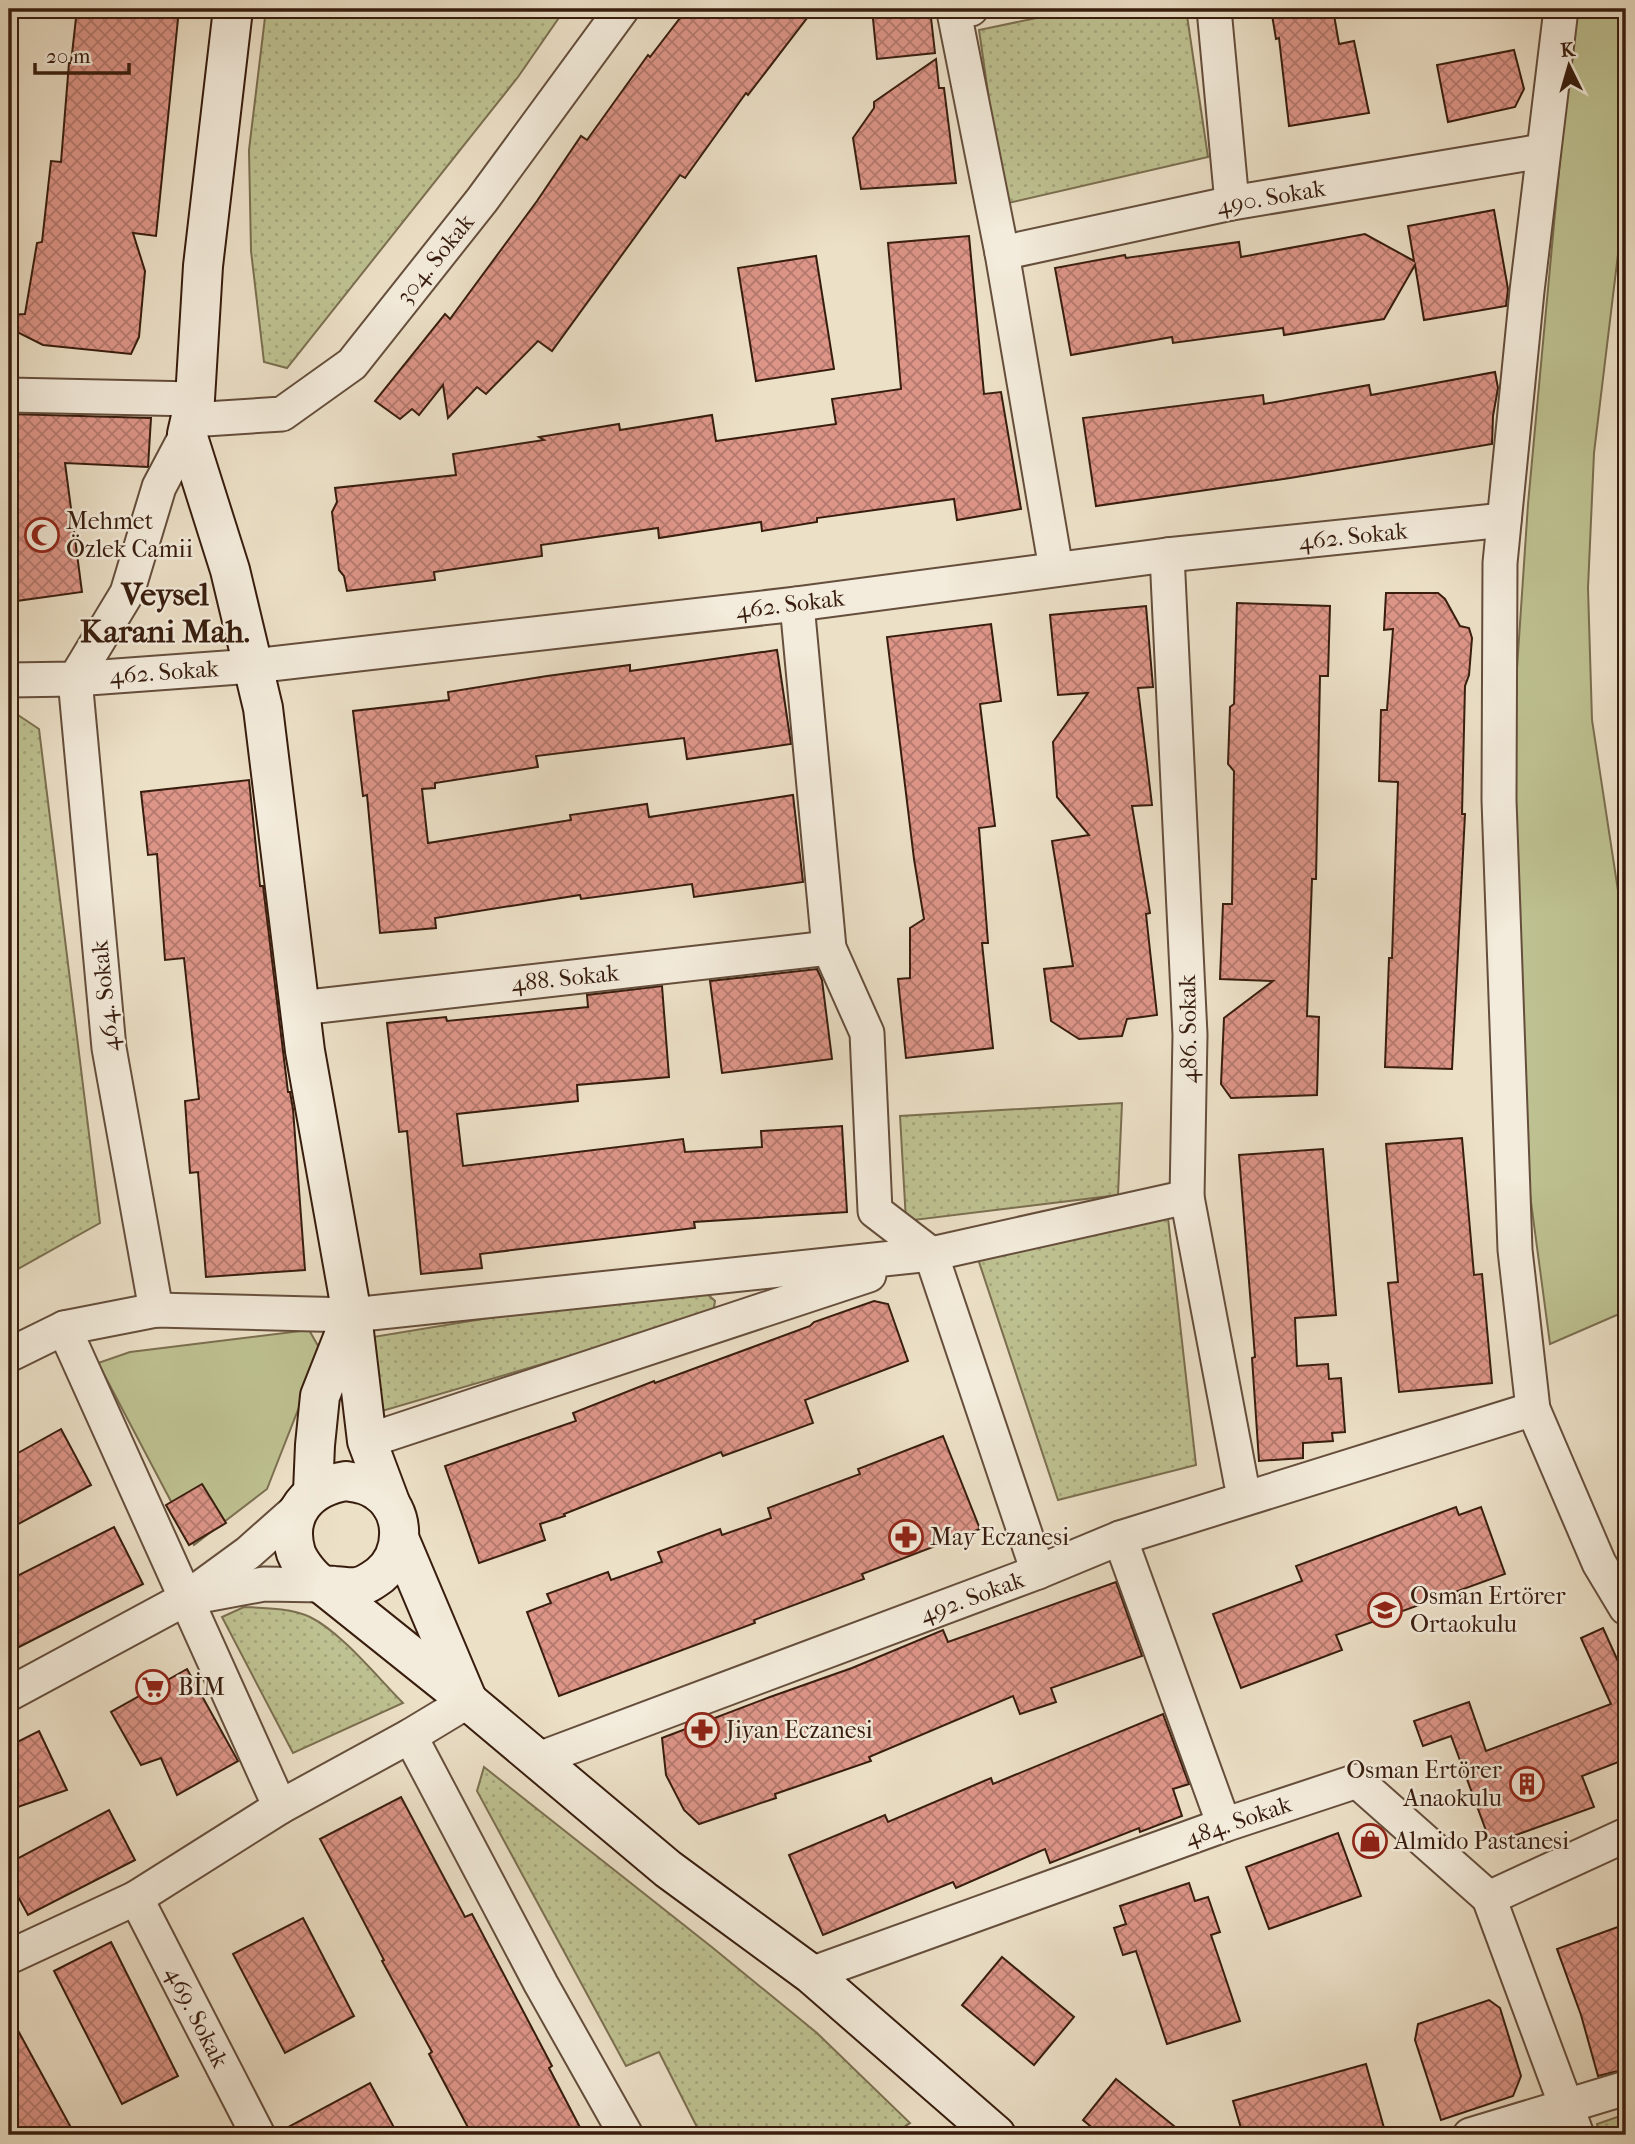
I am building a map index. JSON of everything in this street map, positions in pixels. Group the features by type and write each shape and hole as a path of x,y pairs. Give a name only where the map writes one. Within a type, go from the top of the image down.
{"street":[{"path":"233,9 203,266 191,418 263,708 305,1051 352,1315 366,1441 395,1522 468,1701"},
{"name":"304. Sokak","path":"9,395 191,418 282,414 352,363 482,200 622,9"},
{"path":"971,9 954,12 1002,253 1056,569"},
{"path":"1214,9 1232,203"},
{"path":"1561,9 1542,151 1500,563 1500,827 1515,1250 1533,1409 1598,1563 1626,1608"},
{"name":"490. Sokak","path":"1002,253 1232,203 1542,151"},
{"name":"462. Sokak","path":"75,679 127,593 159,487 191,418"},
{"name":"462. Sokak","path":"9,680 75,679 253,666 797,604 1167,555 1504,520"},
{"name":"486. Sokak","path":"1167,555 1190,1035 1187,1197 1241,1482 1247,1497"},
{"path":"797,604 829,948 867,1033 875,1212 931,1254 1038,1572"},
{"name":"464. Sokak","path":"75,679 109,1048 156,1310"},
{"name":"488. Sokak","path":"300,1008 829,948"},
{"path":"366,1441 931,1254 1187,1197"},
{"path":"9,1355 64,1328 156,1310 352,1315 931,1254"},
{"path":"352,1315 320,1396 307,1499 294,1522 293,1540 298,1558 308,1572 468,1701 668,1869 811,1974 981,2132"},
{"path":"64,1328 280,1807"},
{"name":"492. Sokak","path":"536,1760 1038,1572 1120,1538 1533,1409"},
{"path":"9,1694 185,1599 248,1553 307,1499 329,1484 346,1481 364,1484 379,1493 395,1522 396,1555 373,1581 356,1587 264,1584 185,1599"},
{"path":"1120,1538 1224,1825"},
{"path":"9,1957 136,1898 280,1807 468,1701"},
{"path":"410,1736 541,1984 626,2135"},
{"name":"484. Sokak","path":"811,1974 1224,1825 1357,1781 1489,1898"},
{"path":"1572,2121 1489,1898 1626,1835"},
{"name":"469. Sokak","path":"136,1898 258,2135"},
{"path":"1470,2135 1572,2121 1626,2088"}],"green space":[{"path":"266,9 565,9 518,77 287,368 264,362 251,251 249,150"},
{"path":"1080,9 1186,9 1208,157 1004,204 979,30"},
{"path":"1574,9 1626,9 1626,188 1594,453 1588,588 1592,720 1626,943 1626,1311 1550,1344 1530,1195 1514,922 1516,683 1528,504"},
{"path":"9,709 39,729 100,1223 9,1274"},
{"path":"1122,1103 1118,1195 906,1221 900,1116"},
{"path":"1168,1218 1196,1465 1058,1500 978,1259"},
{"path":"696,1284 715,1301 713,1314 382,1411 373,1337"},
{"path":"309,1330 321,1351 267,1489 194,1545 98,1363 130,1352"},
{"path":"244,1607 295,1612 322,1624 346,1644 403,1703 293,1753 222,1617"},
{"path":"484,1767 817,2033 910,2123 892,2135 701,2135 659,2052 626,2066 477,1791"},
{"path":"1626,2114 1626,2135 1601,2135 1597,2124"}],"building":[{"path":"77,9 179,9 156,236 133,233 145,271 139,337 131,354 43,345 9,328 9,315 25,314 37,243 42,242 51,161 61,162 69,63"},
{"path":"687,9 814,9 748,95 746,93 685,178 680,175 552,351 538,341 486,394 477,387 448,418 443,385 419,415 412,409 400,419 375,401 445,314 450,319 581,136 587,140 648,55 650,57"},
{"path":"872,9 930,9 935,53 877,59"},
{"path":"1271,9 1333,9 1339,44 1354,41 1369,113 1289,126 1279,38 1276,39"},
{"path":"1514,50 1524,89 1515,107 1448,122 1437,65"},
{"path":"936,59 939,88 944,88 956,183 861,189 853,138 874,108 874,102"},
{"path":"1494,210 1508,289 1506,306 1424,320 1415,265 1384,319 1284,335 1283,328 1173,343 1172,337 1071,355 1055,268 1125,255 1126,258 1239,242 1241,257 1365,234 1414,261 1408,226"},
{"path":"969,236 984,394 1001,392 1021,509 957,520 954,499 817,518 817,522 762,531 761,522 659,538 658,528 541,545 542,556 434,572 435,580 347,591 344,576 339,570 332,512 337,502 335,488 456,475 453,454 544,440 539,437 619,424 620,430 712,415 716,441 836,424 832,399 901,389 888,243"},
{"path":"816,256 834,369 756,381 738,268"},
{"path":"1495,372 1498,388 1492,444 1290,478 1096,506 1083,418 1263,395 1264,404 1369,385 1371,395"},
{"path":"9,414 151,418 148,467 65,463 82,592 9,602"},
{"path":"1386,593 1438,593 1445,599 1460,626 1469,628 1472,638 1469,675 1465,686 1462,814 1465,814 1452,1069 1385,1067 1398,782 1379,781 1381,710 1387,710 1393,629 1384,630"},
{"path":"1237,603 1330,606 1328,676 1320,676 1316,879 1312,879 1307,1016 1319,1017 1317,1095 1231,1098 1221,1084 1224,1018 1273,981 1220,979 1223,904 1232,904 1234,771 1228,764 1230,707 1234,704"},
{"path":"1146,606 1153,687 1138,688 1152,805 1132,806 1150,913 1146,914 1157,1015 1127,1019 1122,1036 1079,1039 1051,1021 1044,969 1073,966 1052,841 1089,835 1057,797 1053,742 1088,693 1058,695 1050,615"},
{"path":"991,624 1001,701 980,704 995,826 979,828 988,943 982,943 993,1048 906,1058 898,979 910,978 910,928 924,919 914,859 887,637"},
{"path":"777,650 791,744 687,759 684,738 536,756 538,767 435,783 435,788 422,789 428,843 571,820 570,815 647,804 649,817 793,795 803,882 694,897 692,884 581,899 580,895 435,918 436,928 380,933 367,795 363,796 353,711 449,700 448,692 547,676 630,665 630,671"},
{"path":"249,780 260,886 263,886 288,1092 293,1109 305,1270 206,1277 198,1172 190,1173 185,1101 199,1099 184,958 165,960 157,854 148,855 141,792"},
{"path":"817,969 822,980 832,1059 722,1073 710,981"},
{"path":"662,986 669,1077 577,1085 578,1101 457,1114 463,1166 683,1139 685,1152 762,1147 761,1131 842,1126 847,1212 694,1222 695,1228 480,1254 482,1268 421,1274 407,1131 399,1132 387,1023 446,1017 447,1021 588,1007 587,995"},
{"path":"1462,1138 1474,1275 1482,1274 1492,1383 1399,1392 1388,1283 1398,1282 1386,1144"},
{"path":"1323,1149 1336,1315 1295,1318 1297,1366 1328,1364 1329,1379 1341,1378 1345,1432 1332,1433 1333,1441 1303,1443 1303,1458 1259,1461 1252,1358 1255,1357 1239,1155"},
{"path":"874,1301 888,1304 908,1361 805,1400 813,1423 723,1456 721,1452 540,1524 545,1540 479,1563 445,1466 576,1421 573,1413"},
{"path":"61,1429 91,1485 9,1529 9,1458"},
{"path":"943,1436 980,1529 862,1574 864,1579 754,1620 755,1623 559,1696 527,1612 551,1603 547,1594 608,1572 611,1580 662,1562 658,1552 720,1529 722,1535 771,1518 768,1508 860,1474 858,1469"},
{"path":"202,1484 226,1523 189,1545 166,1505"},
{"path":"1456,1507 1459,1515 1481,1507 1505,1574 1336,1635 1342,1650 1241,1688 1213,1614 1302,1581 1296,1566"},
{"path":"114,1527 143,1584 9,1652 9,1580"},
{"path":"1116,1582 1142,1656 1051,1688 1056,1702 1020,1714 1013,1696 869,1757 871,1761 699,1824 684,1810 666,1775 662,1738 852,1668 943,1630 948,1642"},
{"path":"1603,1628 1626,1679 1626,1759 1582,1776 1594,1807 1491,1844 1451,1736 1423,1746 1414,1721 1469,1702 1486,1751 1611,1704 1581,1638"},
{"path":"187,1669 238,1761 177,1795 161,1758 141,1765 111,1712"},
{"path":"1163,1714 1189,1784 1173,1789 1182,1816 1140,1832 1139,1828 1050,1863 1045,1849 956,1888 953,1882 823,1935 789,1855 885,1815 888,1822 991,1778 993,1784"},
{"path":"39,1731 67,1790 9,1810 9,1746"},
{"path":"401,1797 465,1917 472,1914 552,2066 549,2068 584,2135 472,2135 429,2054 432,2052 320,1839"},
{"path":"109,1810 135,1860 28,1915 9,1880 9,1863"},
{"path":"1338,1833 1361,1896 1269,1929 1246,1867"},
{"path":"1189,1883 1195,1901 1208,1897 1220,1932 1211,1935 1240,2021 1167,2044 1136,1951 1123,1955 1114,1928 1126,1924 1120,1906"},
{"path":"303,1918 354,2016 285,2053 233,1954"},
{"path":"1626,1924 1626,2069 1598,2076 1581,2015 1557,1949"},
{"path":"111,1942 178,2076 122,2104 54,1971"},
{"path":"1002,1957 1074,2017 1034,2065 962,2005"},
{"path":"1489,2000 1500,2008 1521,2076 1513,2096 1441,2120 1415,2040 1418,2024"},
{"path":"9,2014 75,2135 9,2135"},
{"path":"1366,2064 1386,2135 1243,2135 1233,2101"},
{"path":"1116,2079 1185,2135 1101,2135 1083,2120"},
{"path":"370,2083 398,2135 277,2135 277,2133"}],"place":[{"name":"Mehmet Özlek Camii","path":"42,535"},
{"name":"May Eczanesi","path":"906,1537"},
{"name":"Osman Ertörer Ortaokulu","path":"1385,1610"},
{"name":"BİM","path":"153,1687"},
{"name":"Jiyan Eczanesi","path":"702,1730"},
{"name":"Osman Ertörer Anaokulu","path":"1527,1784"},
{"name":"Almido Pastanesi","path":"1370,1841"}],"district":[{"name":"Veysel Karani Mah.","path":"165,612"}]}
